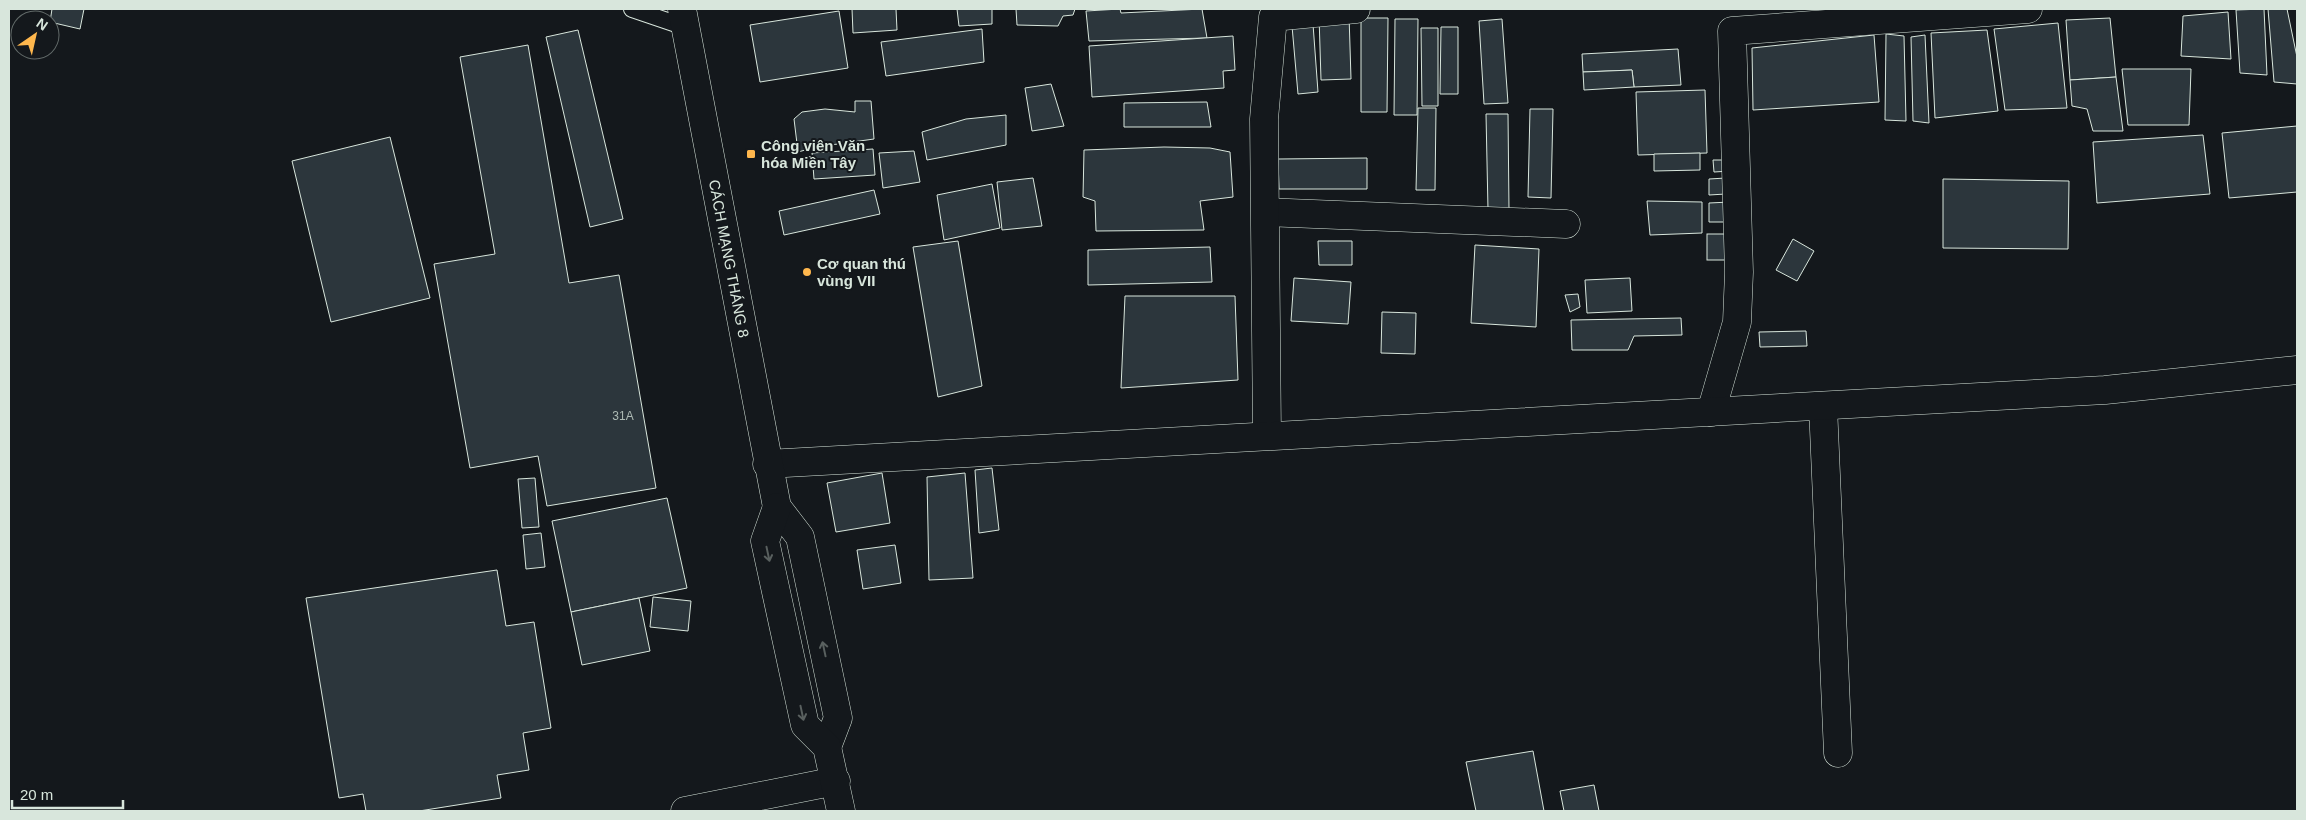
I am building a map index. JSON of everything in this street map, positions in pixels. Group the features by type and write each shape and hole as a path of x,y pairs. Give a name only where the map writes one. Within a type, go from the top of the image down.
{"main road":[{"path":"1267,435 1264,119 1273,17 1356,9"},
{"path":"1711,412 1737,322 1739,272 1732,31 1777,18 2028,9"},
{"name":"CÁCH MẠNG THÁNG 8","path":"683,18 767,464 777,507 800,537 838,718 828,747"},
{"path":"1266,212 1566,224"},
{"path":"767,464 2104,390 2297,370"},
{"path":"1823,406 1838,753"},
{"path":"777,507 765,541 767,551 805,725 828,747 841,811"},
{"path":"685,811 836,781"}],"lane":[{"path":"632,9 683,18"}],"building":[{"path":"84,9 80,29 60,24 60,10 52,10"},
{"path":"852,9 896,9 897,30 853,33"},
{"path":"957,9 992,9 992,24 959,26"},
{"path":"1016,9 1075,9 1073,15 1063,16 1058,26 1017,25"},
{"path":"1120,9 1121,13 1202,9 1207,38 1089,41 1086,11"},
{"path":"2264,9 2267,75 2240,73 2236,10"},
{"path":"2268,9 2287,9 2297,57 2297,84 2274,82"},
{"path":"839,11 848,68 760,82 750,25"},
{"path":"2228,12 2231,59 2181,56 2183,16"},
{"path":"1349,15 1351,79 1321,80 1319,16"},
{"path":"1361,18 1388,18 1387,112 1361,112"},
{"path":"2110,18 2116,77 2070,80 2066,20"},
{"path":"1395,19 1418,19 1417,115 1394,115"},
{"path":"1502,19 1508,103 1484,104 1479,21"},
{"path":"2058,23 2067,108 2005,110 1994,29"},
{"path":"1313,24 1318,92 1298,94 1292,26"},
{"path":"1441,27 1458,27 1458,94 1440,94"},
{"path":"1421,28 1438,28 1438,106 1422,106"},
{"path":"982,29 984,62 886,76 881,42"},
{"path":"578,30 623,219 590,227 546,37"},
{"path":"1987,30 1998,111 1935,118 1931,33"},
{"path":"1886,34 1904,36 1906,121 1885,120"},
{"path":"1874,35 1879,102 1753,110 1752,48"},
{"path":"1925,35 1929,123 1913,121 1911,37"},
{"path":"1233,36 1235,70 1223,71 1224,88 1092,97 1089,46"},
{"path":"528,45 569,283 619,275 656,488 547,506 538,456 470,468 434,264 495,254 460,57"},
{"path":"1678,49 1681,85 1634,87 1632,70 1583,72 1582,54"},
{"path":"2122,69 2191,69 2189,125 2128,125"},
{"path":"1632,70 1634,87 1584,90 1583,72"},
{"path":"2116,77 2123,131 2093,131 2087,109 2072,106 2070,80"},
{"path":"1051,84 1064,126 1032,131 1025,88"},
{"path":"1705,90 1707,153 1638,155 1636,92"},
{"path":"855,101 871,101 874,139 816,147 798,152 794,119 802,112 825,109 855,112"},
{"path":"1207,102 1211,127 1124,127 1124,103"},
{"path":"1418,108 1436,108 1435,190 1416,190"},
{"path":"1530,109 1553,109 1551,198 1528,197"},
{"path":"1486,114 1508,114 1509,210 1488,210"},
{"path":"1006,115 1006,145 927,160 922,132 966,119"},
{"path":"2297,126 2297,192 2229,198 2222,133"},
{"path":"2203,135 2210,194 2097,203 2093,142"},
{"path":"390,137 430,298 331,322 292,161"},
{"path":"1164,147 1210,148 1230,152 1233,197 1200,201 1204,230 1096,231 1095,201 1083,197 1084,150"},
{"path":"873,149 875,175 814,179 812,153"},
{"path":"914,151 920,182 883,188 879,153"},
{"path":"1700,153 1700,170 1654,171 1654,154"},
{"path":"1367,158 1367,189 1279,189 1278,159"},
{"path":"1713,160 1730,160 1730,171 1714,172"},
{"path":"1033,178 1042,226 1002,230 997,182"},
{"path":"1726,178 1726,194 1709,195 1709,179"},
{"path":"1943,179 2069,181 2068,249 1943,248"},
{"path":"992,184 1000,228 944,240 937,195"},
{"path":"874,190 880,214 784,235 779,211"},
{"path":"1647,201 1702,202 1702,233 1650,235"},
{"path":"1730,202 1731,222 1709,222 1709,203"},
{"path":"1707,234 1733,234 1733,260 1707,260"},
{"path":"1793,239 1814,251 1797,281 1776,270"},
{"path":"958,241 982,386 938,397 913,247"},
{"path":"1318,241 1352,241 1352,265 1319,265"},
{"path":"1475,245 1539,249 1536,327 1471,323"},
{"path":"1210,247 1212,282 1088,285 1088,250"},
{"path":"1294,278 1351,282 1348,324 1291,321"},
{"path":"1630,278 1632,311 1587,313 1585,280"},
{"path":"1578,294 1580,307 1570,312 1565,295"},
{"path":"1125,296 1235,296 1238,380 1121,388"},
{"path":"1382,312 1416,313 1415,354 1381,353"},
{"path":"1681,318 1682,335 1634,336 1628,350 1572,350 1571,320"},
{"path":"1806,331 1807,346 1760,347 1759,332"},
{"path":"992,468 999,530 979,533 975,470"},
{"path":"882,473 890,523 836,532 827,483"},
{"path":"965,473 973,578 929,580 927,477"},
{"path":"535,478 539,527 522,528 518,479"},
{"path":"667,498 687,588 571,612 552,521"},
{"path":"541,533 545,567 526,569 523,535"},
{"path":"895,545 901,583 863,589 857,550"},
{"path":"497,570 506,626 534,622 551,728 523,733 529,770 497,775 501,798 419,811 366,811 363,794 339,798 306,598"},
{"path":"653,597 691,601 688,631 650,627"},
{"path":"639,598 650,651 582,665 571,612"},
{"path":"1533,751 1544,811 1476,811 1466,762"},
{"path":"1594,785 1599,811 1564,811 1560,791"}],"place":[{"name":"Công viên Văn hóa Miền Tây","path":"751,154"},
{"name":"Cơ quan thú vùng VII","path":"807,272"}]}
